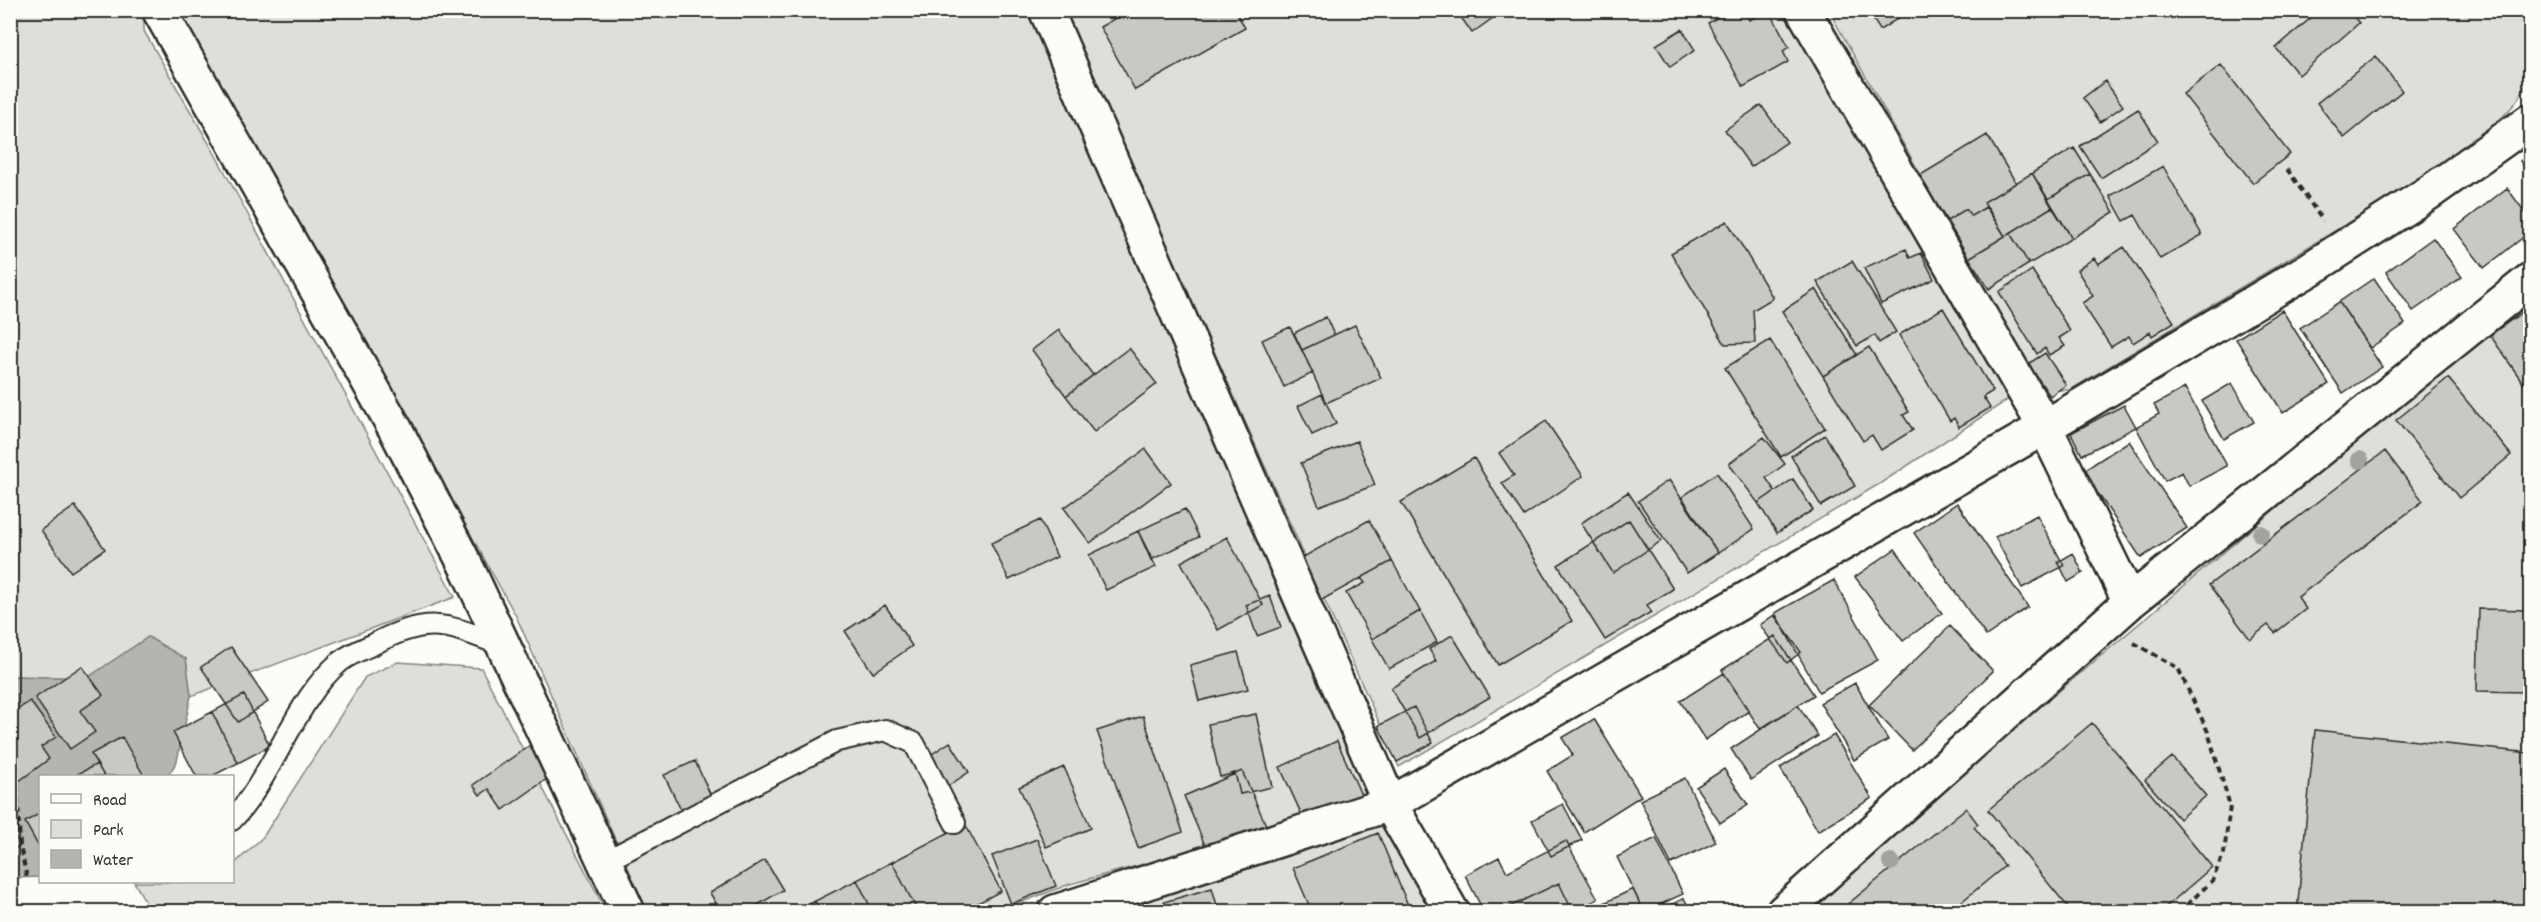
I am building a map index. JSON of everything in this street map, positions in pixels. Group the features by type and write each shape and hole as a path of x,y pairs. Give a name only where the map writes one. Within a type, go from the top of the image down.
{"street":[{"path":"159,10 397,432 469,572 627,912"},
{"path":"1046,10 1390,804 1452,912"},
{"path":"1803,10 2044,427 2120,612"},
{"path":"1062,910 1390,804 2044,427 2343,248 2430,192 2530,121"},
{"path":"1783,912 2120,612 2530,280"}],"lane":[{"path":"234,818 248,803 312,695 341,661 414,625 454,627 504,646"},
{"path":"604,862 837,741 885,729 914,743 955,823"}],"path":[{"path":"2287,169 2343,248"},
{"path":"2120,612 2126,638 2178,668 2208,732 2230,806 2224,853 2212,881 2179,912"},
{"path":"17,777 20,846 27,878"}],"green space":[{"path":"11,11 144,11 144,31 214,152 455,597 191,696 186,659 87,678 11,676"},
{"path":"180,11 1028,11 1152,279 1370,796 1285,826 1070,884 998,911 647,911 516,616"},
{"path":"1063,11 1783,11 1900,204 2012,397 1881,483 1399,767"},
{"path":"1829,11 2530,11 2530,60 2524,89 2509,110 2484,133 2436,170 2070,390 2054,390 2036,381"},
{"path":"2530,294 2530,911 1797,912"},
{"path":"398,662 481,668 606,911 151,911 135,883 234,883 234,864 263,837 365,677"},
{"path":"1381,824 1433,911 1099,912"}],"water":[{"path":"148,637 186,659 191,696 177,761 169,775 39,775 39,877 11,878 11,676 87,678"}],"building":[{"path":"1129,10 1235,10 1245,28 1135,90 1100,27"},
{"path":"1456,10 1504,10 1472,33"},
{"path":"1730,10 1744,10 1749,20 1769,10 1789,47 1783,51 1788,62 1743,87 1708,23"},
{"path":"1859,10 1901,10 1903,15 1880,30 1869,13 1863,17"},
{"path":"2320,10 2348,10 2359,23 2299,75 2276,48"},
{"path":"1682,29 1695,50 1670,67 1656,45"},
{"path":"2376,56 2402,91 2344,138 2317,103"},
{"path":"2221,65 2290,154 2253,183 2183,94"},
{"path":"2105,81 2123,106 2100,122 2083,98"},
{"path":"1761,105 1787,142 1751,167 1725,130"},
{"path":"2138,109 2158,141 2101,178 2080,146"},
{"path":"1987,135 2016,183 1984,202 1986,207 1971,216 1966,209 1947,221 1919,176"},
{"path":"2074,148 2090,174 2048,199 2032,173"},
{"path":"2530,152 2530,174 2520,161"},
{"path":"2163,166 2202,235 2160,259 2135,215 2124,221 2110,196"},
{"path":"2032,173 2052,207 2005,236 1984,202"},
{"path":"2090,174 2114,212 2072,238 2048,199"},
{"path":"2507,188 2530,219 2530,232 2484,268 2454,229"},
{"path":"1986,207 2005,236 1969,258 1947,221 1966,209 1971,216"},
{"path":"2052,207 2072,238 2029,264 2010,233"},
{"path":"1727,221 1773,298 1753,310 1755,343 1725,344 1671,253"},
{"path":"2010,233 2029,264 1989,289 1969,258"},
{"path":"2433,238 2462,277 2413,311 2386,272"},
{"path":"2124,247 2174,322 2152,336 2150,332 2133,343 2129,336 2111,347 2082,303 2093,296 2077,270 2094,258 2098,264"},
{"path":"1906,249 1910,258 1921,253 1934,279 1881,304 1864,268"},
{"path":"1852,261 1896,332 1879,343 1875,335 1857,346 1817,282"},
{"path":"2032,270 2070,331 2059,338 2065,346 2049,355 2045,348 2037,354 1999,292"},
{"path":"2374,278 2405,324 2370,348 2339,302"},
{"path":"1816,289 1857,355 1823,376 1782,311"},
{"path":"2339,302 2382,367 2343,393 2300,328"},
{"path":"2530,307 2530,393 2490,335"},
{"path":"1943,308 1993,391 1983,397 1990,408 1959,427 1954,418 1950,421 1899,335"},
{"path":"2282,310 2329,384 2283,413 2236,339"},
{"path":"1326,317 1334,335 1302,350 1294,333"},
{"path":"1355,325 1381,378 1326,403 1302,350"},
{"path":"1290,327 1313,373 1284,387 1262,340"},
{"path":"1059,330 1093,375 1066,396 1032,350"},
{"path":"1770,340 1825,428 1781,457 1725,368"},
{"path":"1869,347 1909,412 1903,415 1913,430 1881,450 1872,435 1863,441 1823,376"},
{"path":"1129,348 1157,384 1094,432 1066,396"},
{"path":"2045,353 2066,385 2050,396 2028,364"},
{"path":"2448,378 2511,455 2459,498 2396,420"},
{"path":"2232,383 2254,422 2224,439 2202,401"},
{"path":"2185,388 2227,466 2189,486 2182,472 2165,481 2136,427 2159,414 2154,405"},
{"path":"1322,394 1336,424 1312,435 1298,406"},
{"path":"2124,405 2136,427 2082,455 2071,433"},
{"path":"1546,421 1583,476 1524,516 1502,483 1514,475 1499,453"},
{"path":"1825,435 1855,486 1821,506 1791,456"},
{"path":"1764,437 1785,464 1766,478 1775,491 1758,503 1729,464"},
{"path":"1357,441 1375,485 1319,506 1301,463"},
{"path":"2129,441 2187,528 2141,558 2083,471"},
{"path":"1146,449 1171,483 1090,543 1064,508"},
{"path":"2385,451 2423,501 2298,597 2306,609 2275,633 2268,625 2250,639 2209,585"},
{"path":"1474,458 1572,621 1498,665 1401,502"},
{"path":"1717,473 1754,529 1718,553 1682,497"},
{"path":"1793,479 1813,510 1777,533 1758,503"},
{"path":"1669,480 1718,553 1687,573 1638,501"},
{"path":"1628,492 1661,541 1613,573 1581,523"},
{"path":"1957,503 2028,607 1986,636 1914,533"},
{"path":"75,506 105,549 71,572 41,530"},
{"path":"1185,509 1199,537 1151,560 1138,531"},
{"path":"2037,515 2064,566 2022,588 1995,537"},
{"path":"1040,520 1057,557 1009,580 991,543"},
{"path":"1369,520 1392,561 1320,601 1298,560"},
{"path":"1629,520 1673,589 1647,605 1651,612 1605,640 1558,565"},
{"path":"1138,531 1156,567 1106,590 1089,555"},
{"path":"1227,537 1263,605 1218,630 1181,562"},
{"path":"1895,549 1942,613 1903,641 1855,577"},
{"path":"2073,553 2083,573 2068,582 2058,562"},
{"path":"1392,561 1420,611 1372,639 1346,593 1365,583 1361,578"},
{"path":"1834,580 1878,660 1819,692 1775,613"},
{"path":"1270,596 1281,627 1257,636 1246,605"},
{"path":"885,605 912,646 873,673 845,631"},
{"path":"2479,609 2530,610 2530,702 2526,702 2526,692 2477,691"},
{"path":"1420,611 1437,642 1389,669 1372,639"},
{"path":"1774,615 1801,652 1787,663 1760,625"},
{"path":"1950,626 1993,671 1912,750 1869,705"},
{"path":"1452,635 1490,697 1420,738 1391,688 1436,661 1429,649"},
{"path":"1775,636 1814,695 1760,729 1722,670"},
{"path":"231,647 268,702 238,722 201,667"},
{"path":"1238,652 1248,689 1199,701 1190,665"},
{"path":"82,666 103,695 80,711 95,732 70,749 35,698"},
{"path":"1724,673 1749,711 1705,740 1680,701"},
{"path":"1855,683 1888,740 1854,760 1820,703"},
{"path":"244,695 270,746 238,763 212,712"},
{"path":"30,701 56,737 41,747 49,759 19,781 10,770 10,715"},
{"path":"1798,705 1818,736 1751,780 1731,749"},
{"path":"1414,707 1433,743 1397,762 1378,726"},
{"path":"212,712 238,763 214,775 195,775 173,732"},
{"path":"1256,714 1272,787 1240,794 1235,773 1220,777 1208,724"},
{"path":"1143,716 1183,832 1138,848 1097,731"},
{"path":"1594,719 1641,796 1584,832 1547,771 1573,755 1562,738"},
{"path":"2092,723 2212,867 2160,912 2072,912 1988,810"},
{"path":"2315,730 2530,753 2530,912 2297,912"},
{"path":"1834,735 1872,798 1818,831 1780,768"},
{"path":"122,737 143,775 103,775 91,754"},
{"path":"1337,741 1362,797 1305,822 1280,767"},
{"path":"950,742 969,772 948,786 929,756"},
{"path":"533,743 554,774 503,810 489,789 480,795 473,785"},
{"path":"2172,757 2206,796 2179,819 2145,780"},
{"path":"695,761 711,796 681,810 664,775"},
{"path":"97,764 103,775 76,775"},
{"path":"1064,767 1091,828 1046,847 1019,787"},
{"path":"1724,769 1748,805 1720,823 1696,787"},
{"path":"1242,771 1266,825 1207,850 1184,796"},
{"path":"1685,778 1716,842 1671,864 1640,800"},
{"path":"1563,804 1582,840 1551,856 1532,820"},
{"path":"1966,808 1978,824 1974,827 2005,866 1949,912 1838,912"},
{"path":"39,814 39,847 25,822"},
{"path":"965,824 1001,891 961,912 918,912 892,862"},
{"path":"10,828 20,846 10,850"},
{"path":"1378,833 1410,910 1312,912 1293,868"},
{"path":"1656,838 1683,894 1644,912 1617,857"},
{"path":"1037,839 1056,886 1011,904 992,856"},
{"path":"1566,841 1598,899 1575,912 1484,912 1465,875 1499,857 1507,872"},
{"path":"765,860 783,890 746,912 721,912 710,893"},
{"path":"892,862 918,912 873,912 857,880"},
{"path":"857,880 873,912 820,912 815,901"},
{"path":"1559,883 1573,912 1511,912 1509,907"},
{"path":"1212,888 1219,912 1167,912 1164,902"},
{"path":"1633,889 1644,912 1593,912 1592,909"},
{"path":"1684,898 1691,912 1658,912"},
{"path":"815,901 820,912 795,912"},
{"path":"1147,903 1150,912 1127,912"}]}
